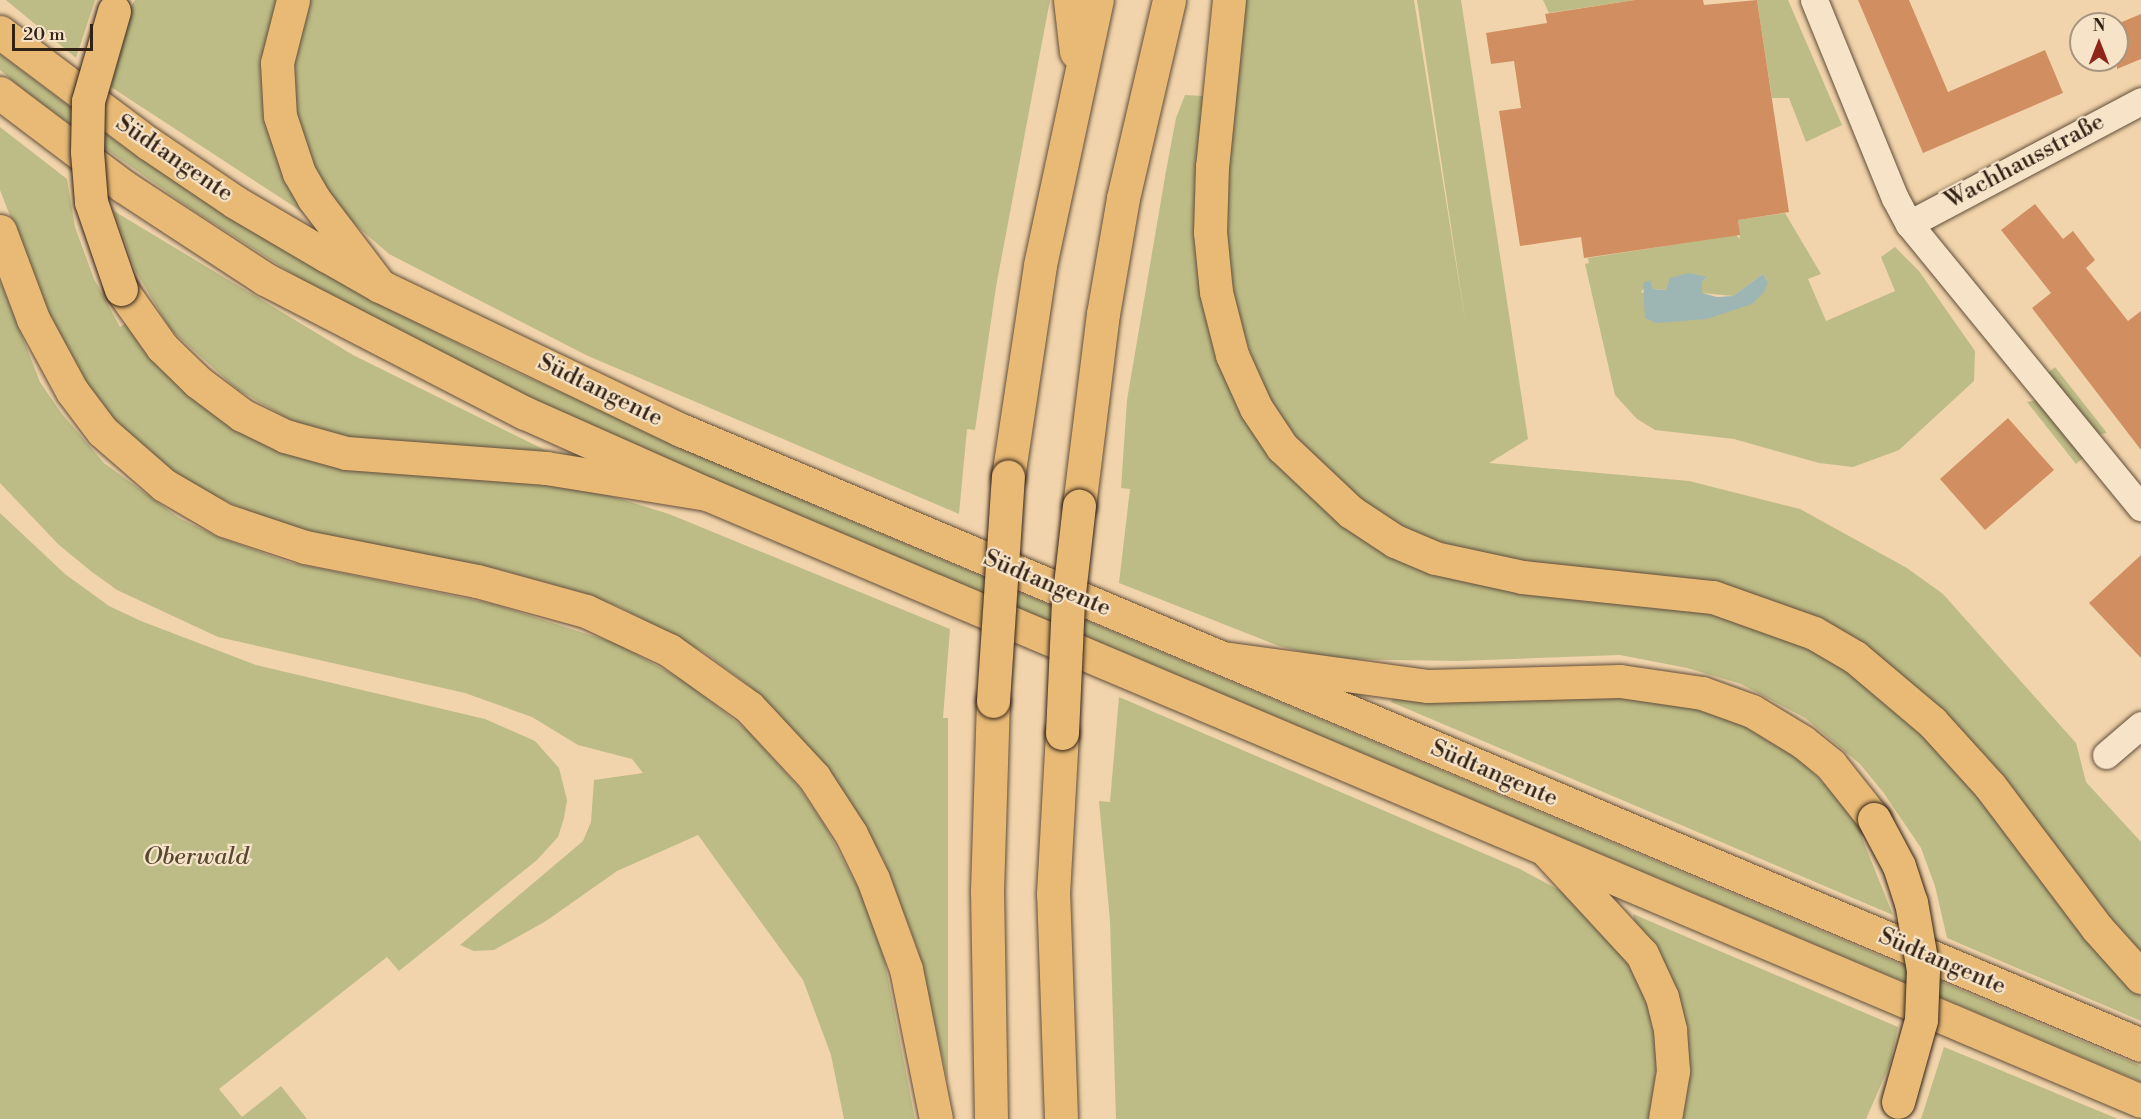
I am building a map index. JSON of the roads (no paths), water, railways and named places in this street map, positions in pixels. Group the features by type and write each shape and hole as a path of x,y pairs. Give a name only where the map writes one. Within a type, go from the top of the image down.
{"highway":[{"path":"293,0 277,63 280,116 299,173 314,199 380,286"},
{"path":"1070,0 1078,73"},
{"path":"991,1119 987,891 993,701 1008,477 1040,265 1078,73 1096,0"},
{"path":"1061,1119 1053,894 1068,602 1103,314 1123,198 1169,0"},
{"path":"1229,0 1212,166 1210,232 1216,292 1232,356 1257,408 1282,447 1351,512 1395,541 1435,558 1522,577 1713,597 1814,633 1855,657 1932,722 1990,786 2097,928 2141,977"},
{"path":"117,5 88,101 87,152 91,202 121,289 162,347 198,382 242,415 285,436 346,453 546,468 707,494"},
{"name":"Südtangente","path":"0,32 148,143 235,202 380,286 681,430 2141,1045"},
{"name":"Südtangente","path":"0,93 123,186 265,279 525,413 707,494 2141,1101"},
{"path":"0,231 33,319 67,383 102,432 164,486 224,520 304,547 517,590 596,615 669,650 749,707 820,786 873,879 906,969 936,1119"},
{"path":"1223,658 1428,686 1620,681 1702,693 1752,711 1803,742 1831,765 1874,819 1899,866 1911,902 1923,970 1921,1020 1893,1110"},
{"path":"1545,849 1642,954 1662,997 1670,1030 1672,1071 1665,1119"},
{"path":"1060,1083 1068,1119"}],"street":[{"path":"1814,0 1894,198 1909,224 2141,507"},
{"name":"Wachhausstraße","path":"1909,224 2141,100"},
{"path":"2106,755 2141,725"}],"water":[{"path":"1689,273 1707,277 1702,282 1702,293 1717,297 1733,296 1763,274 1768,282 1764,292 1752,304 1707,319 1656,323 1645,318 1643,283 1650,280 1653,289 1666,290 1670,278"}],"park label":[{"name":"Oberwald","path":"196,858"}]}
